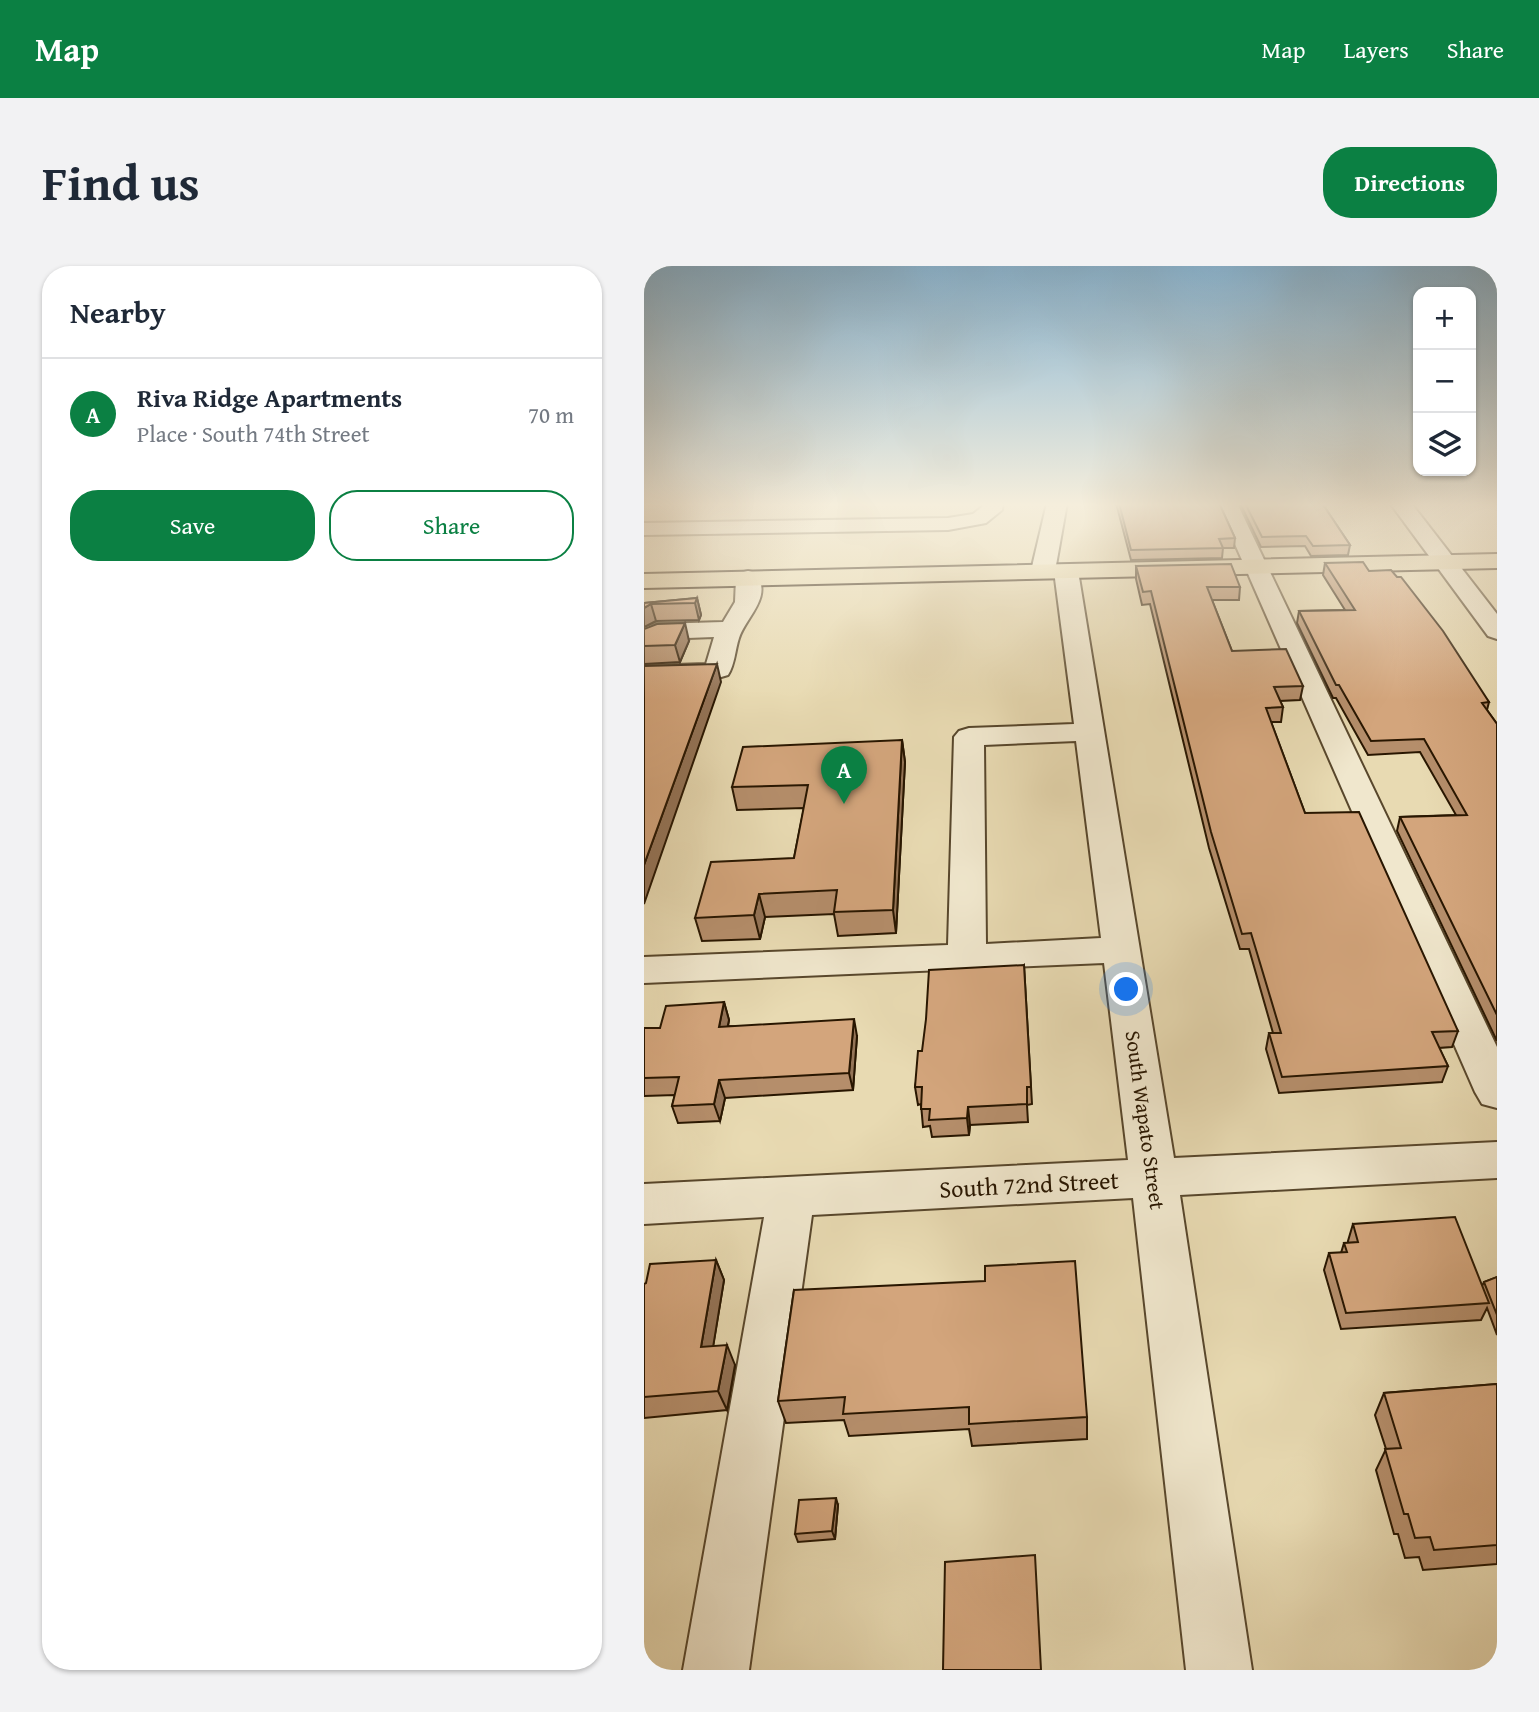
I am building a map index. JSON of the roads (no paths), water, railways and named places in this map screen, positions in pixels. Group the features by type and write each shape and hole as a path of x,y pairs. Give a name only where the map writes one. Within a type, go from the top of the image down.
{"main road":[{"path":"644,581 1154,569"}],"street":[{"path":"1256,569 1497,1092"},
{"path":"1451,569 1497,631"},
{"name":"South Wapato Street","path":"1055,571 1089,732 1154,1179 1219,1670"},
{"path":"644,674 711,672 718,669 731,629 751,597 748,578"},
{"path":"644,638 656,632 731,629"},
{"path":"967,957 969,737 1089,732"},
{"path":"644,970 1121,950"},
{"name":"South 72nd Street","path":"644,1204 1497,1160"},
{"path":"716,1670 791,1197"}],"place":[{"name":"Riva Ridge Apartments","path":"844,804"}]}
